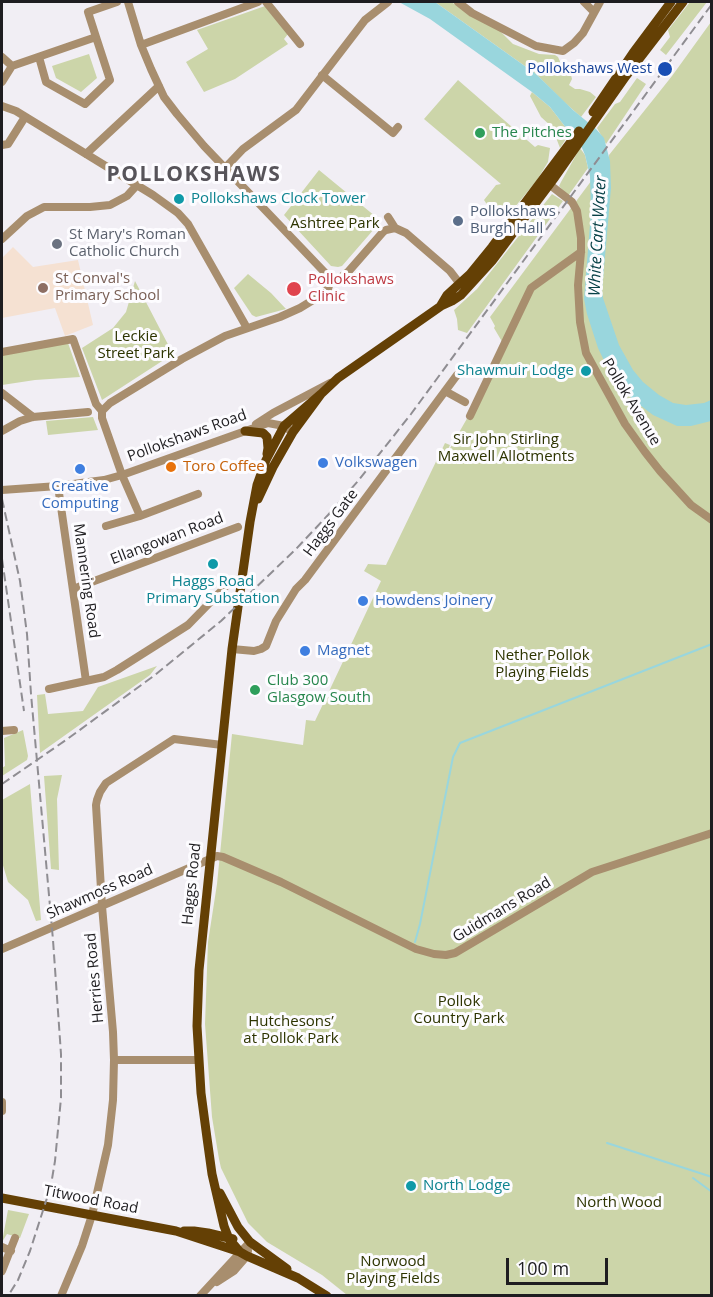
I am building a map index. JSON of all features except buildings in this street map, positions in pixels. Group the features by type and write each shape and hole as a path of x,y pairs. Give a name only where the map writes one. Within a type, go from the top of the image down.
{"main road":[{"path":"598,110 634,51 671,2"},
{"path":"293,432 321,394 338,378 441,306 461,295 484,271 508,242 598,110 683,2"},
{"path":"441,306 447,296 486,255 547,182"},
{"name":"Haggs Road","path":"244,1254 229,1239 224,1226 212,1174 198,1060 196,1006 209,859 232,649 251,514 259,475 284,426 321,394"},
{"path":"245,431 263,433 267,437 266,460"},
{"name":"Haggs Road","path":"251,514 273,467 293,432"},
{"path":"212,1174 229,1211 250,1242 298,1278 327,1296"},
{"name":"Titwood Road","path":"2,1198 176,1231 244,1254 298,1278"},
{"name":"Titwood Road","path":"176,1231 194,1231 250,1242"}],"street":[{"path":"39,57 46,82 85,104 110,80 88,12 117,2"},
{"path":"128,2 141,45 159,86 177,114 331,279"},
{"path":"141,45 258,2"},
{"path":"266,2 295,42"},
{"path":"458,2 472,13 536,46 563,51 583,33 600,2"},
{"path":"584,2 594,12"},
{"path":"225,168 243,149 296,110 365,20 383,3"},
{"path":"2,82 12,66 96,37"},
{"path":"2,57 12,66"},
{"path":"322,75 395,130"},
{"path":"86,154 159,86"},
{"path":"2,106 16,111 172,207 188,224 247,328"},
{"path":"2,145 8,144 25,117"},
{"name":"Pollok Avenue","path":"547,182 575,206 579,223 581,252 578,285 580,322 586,353 625,424 645,452 691,505 711,520"},
{"path":"2,239 27,216 44,207 110,205 128,196 137,185"},
{"path":"388,217 395,228 406,233 450,271 460,284"},
{"path":"331,279 341,277 348,272 383,232 395,228"},
{"path":"470,416 531,288 581,252"},
{"path":"102,411 110,403 182,359 225,336 280,317 308,304 328,289 331,279"},
{"path":"2,352 73,339 96,404 102,411 102,418 122,475 140,516"},
{"name":"Haggs Gate","path":"232,649 254,651 266,646 276,621 296,589 457,375"},
{"path":"245,431 338,378"},
{"path":"445,391 465,402"},
{"path":"2,393 33,417"},
{"path":"2,431 33,417 88,412"},
{"name":"Pollokshaws Road","path":"2,490 104,480 268,423 284,426"},
{"path":"284,426 293,432"},
{"name":"Mannering Road","path":"58,486 87,681"},
{"path":"106,526 198,494"},
{"name":"Ellangowan Road","path":"73,589 238,526"},
{"path":"49,689 104,677 117,670 188,625 229,583"},
{"path":"2,730 14,730"},
{"name":"Herries Road","path":"61,1296 92,1215 108,1145 113,1100 114,1060 96,806 100,792 106,783 174,739 222,745"},
{"name":"Guidmans Road","path":"209,859 223,856 416,949 446,955 455,953 592,872 711,833"},
{"name":"Shawmoss Road","path":"2,950 209,859"},
{"path":"114,1060 198,1060"},
{"path":"2,1102 2,1109"},
{"path":"2,1271 15,1238"},
{"path":"200,1296 209,1292 234,1271 250,1242"},
{"path":"2,1246 11,1251"}],"shaded area":[{"name":"St Conval's Primary School","path":"13,247 33,267 78,260 93,325 65,336 55,308 2,318 2,258"}],"green space":[{"path":"435,2 451,2 498,29 513,44 539,54 555,55 571,75 569,85 575,89 590,92 596,97 581,117 536,74"},
{"path":"690,2 707,2 666,55 660,50 670,37 668,30"},
{"path":"265,6 288,34 284,39 288,44 235,79 204,92 186,62 208,49 197,30"},
{"name":"Pollok Country Park","path":"711,22 711,1295 347,1295 322,1275 267,1242 248,1223 221,1168 219,1159 212,1117 205,1024 208,942 217,884 232,734 303,745 306,720 315,721 381,581 364,571 368,564 386,565 445,443 450,445 441,464 477,401 504,345 490,317 609,155 672,76"},
{"path":"89,54 97,78 81,92 56,78 52,66"},
{"path":"637,78 646,84 606,144 597,128"},
{"name":"The Pitches","path":"458,80 535,147 538,145 550,148 548,162 537,180 506,218 494,215 484,200 496,185 501,184 424,119"},
{"path":"532,92 550,107 570,133 560,148 552,127 541,117 530,96"},
{"path":"580,148 585,155 588,168 568,196 559,186"},
{"name":"Ashtree Park","path":"319,170 381,221 342,266 338,267 331,266 284,215"},
{"path":"552,194 563,201 467,333 458,330 454,310 477,289"},
{"path":"248,274 286,309 256,317 252,315 234,288"},
{"name":"Leckie Street Park","path":"135,281 173,354 102,400 82,348 113,328 126,312"},
{"path":"68,343 80,377 2,385 2,355"},
{"path":"93,417 98,430 48,435 46,421"},
{"path":"157,666 150,675 40,753 37,695 45,694 48,714 83,711 98,687"},
{"path":"23,730 27,760 2,776 2,768 5,766 4,738"},
{"path":"62,775 57,799 59,870 51,869 44,776"},
{"path":"30,784 41,920 36,921 28,900 8,882 2,862 2,800"},
{"path":"8,1210 29,1214 20,1238 7,1234 2,1242"}],"water":[{"name":"White Cart Water","path":"399,2 435,2 536,74 604,138 610,161 611,188 602,291 619,345 633,370 659,395 673,403 686,405 711,400 711,421 691,426 677,426 653,415 632,399 619,384 608,369 598,348 584,299 591,212 590,176 582,148 550,107 532,92 430,19"}],"waterway":[{"path":"415,942 453,757 460,743 712,644"},
{"path":"607,1143 712,1177"},
{"path":"693,1178 712,1192"}],"railway":[{"path":"2,784 155,675 221,621 328,515 411,414 712,4"},
{"path":"2,499 20,581 27,634 61,1054 61,1098 52,1179 30,1251 18,1280 8,1296"},
{"path":"2,559 24,711"}],"place":[{"name":"Pollokshaws West","path":"665,69"},
{"name":"The Pitches","path":"480,133"},
{"name":"Pollokshaws Clock Tower","path":"179,199"},
{"name":"Pollokshaws Burgh Hall","path":"458,221"},
{"name":"St Mary's Roman Catholic Church","path":"57,244"},
{"name":"St Conval's Primary School","path":"43,288"},
{"name":"Pollokshaws Clinic","path":"294,289"},
{"name":"Shawmuir Lodge","path":"586,371"},
{"name":"Volkswagen","path":"323,463"},
{"name":"Toro Coffee","path":"171,467"},
{"name":"Creative Computing","path":"80,469"},
{"name":"Haggs Road Primary Substation","path":"213,564"},
{"name":"Howdens Joinery","path":"363,601"},
{"name":"Magnet","path":"305,651"},
{"name":"Club 300 Glasgow South","path":"255,690"},
{"name":"North Lodge","path":"411,1186"}],"district":[{"name":"POLLOKSHAWS","path":"194,175"}],"park label":[{"name":"Sir John Stirling Maxwell Allotments","path":"506,448"},
{"name":"Nether Pollok Playing Fields","path":"542,664"},
{"name":"Hutchesons’ at Pollok Park","path":"291,1030"},
{"name":"North Wood","path":"619,1203"},
{"name":"Norwood Playing Fields","path":"393,1270"}]}
